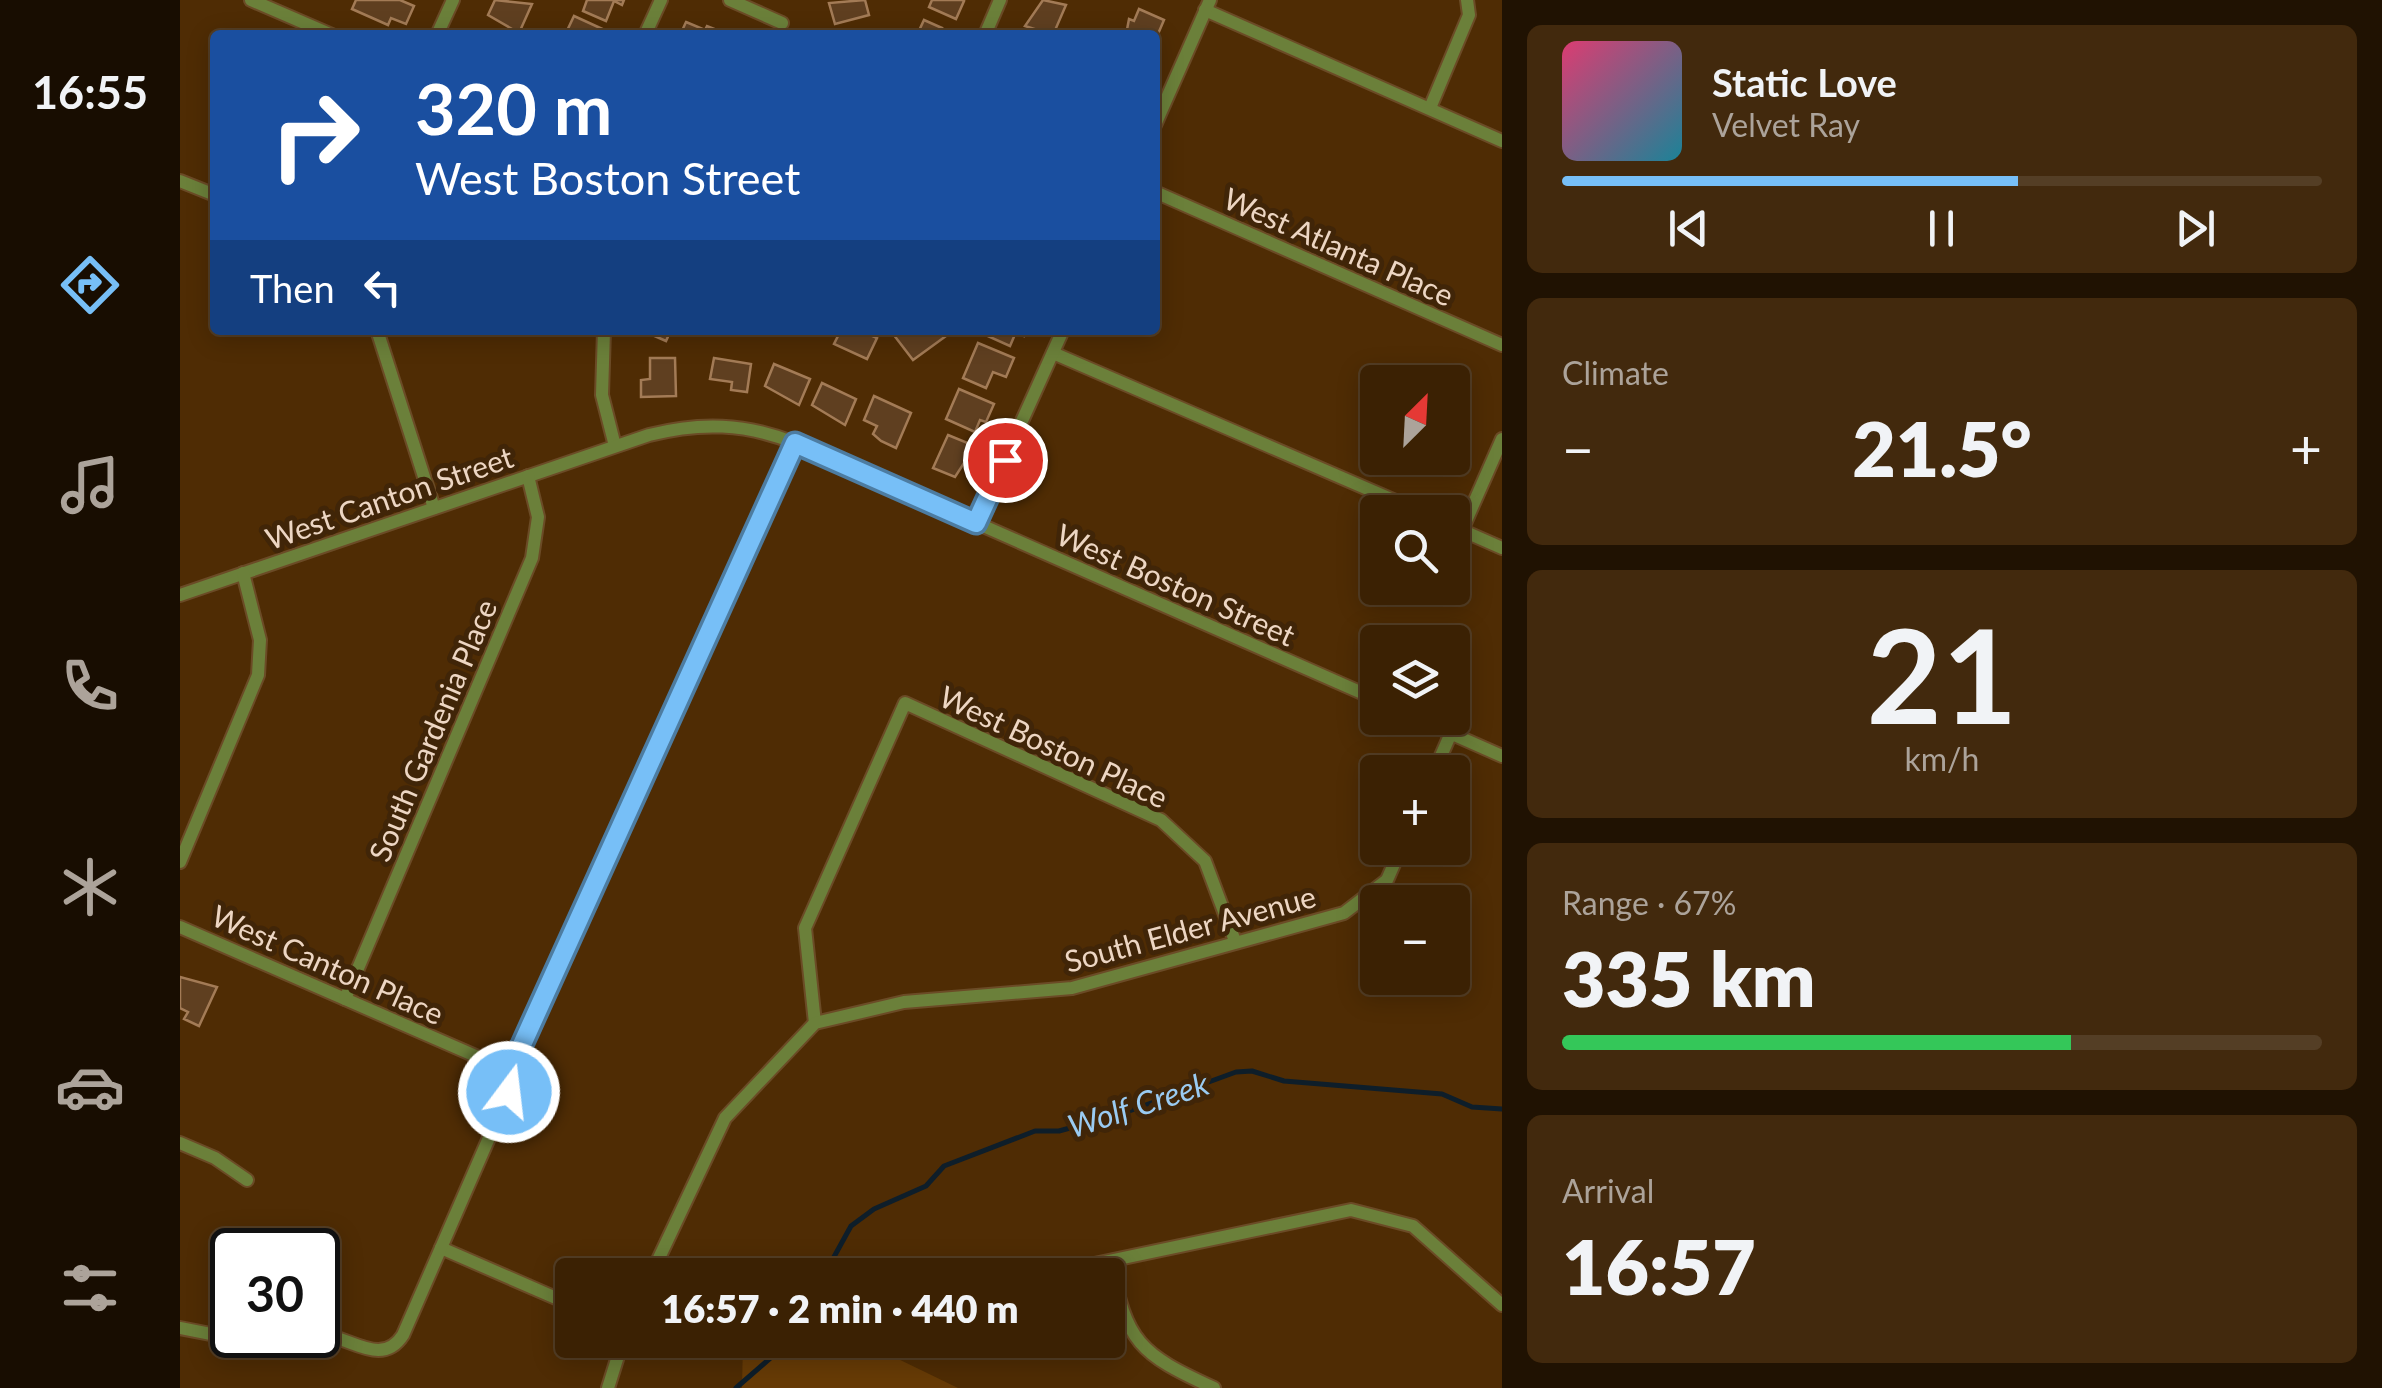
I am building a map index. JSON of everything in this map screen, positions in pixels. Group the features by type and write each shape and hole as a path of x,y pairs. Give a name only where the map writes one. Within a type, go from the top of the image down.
{"street":[{"path":"251,0 320,30"},
{"path":"440,30 453,0"},
{"path":"647,30 661,0"},
{"path":"730,0 782,23"},
{"path":"987,30 1000,0"},
{"path":"1430,108 1469,15 1467,0"},
{"path":"1160,114 1208,5 1502,141"},
{"path":"180,180 210,193"},
{"name":"West Atlanta Place","path":"1160,194 1502,345"},
{"path":"379,335 434,508"},
{"path":"604,335 602,395 615,446"},
{"path":"976,523 1061,335"},
{"path":"1053,353 1382,495"},
{"name":"West Boston Street","path":"615,446 678,428 717,425 752,429 795,443 1360,692"},
{"path":"1470,502 1502,439"},
{"path":"340,1340 385,1352 396,1347 509,1092 510,1071 795,443"},
{"name":"West Canton Street","path":"180,596 615,446"},
{"name":"South Gardenia Place","path":"345,999 532,558 538,517 528,476"},
{"path":"1470,534 1502,548"},
{"path":"180,862 258,675 260,640 243,574"},
{"name":"West Boston Place","path":"815,1024 805,928 905,704 1161,820 1205,861 1235,941"},
{"path":"1455,735 1502,756"},
{"name":"South Elder Avenue","path":"815,1024 904,1002 1072,988 1344,913 1387,880 1394,865"},
{"name":"West Canton Place","path":"180,926 510,1071"},
{"path":"659,1258 724,1118 815,1024"},
{"path":"180,1143 215,1158 247,1180"},
{"path":"1125,1258 1351,1210 1413,1226 1502,1305"},
{"path":"442,1248 555,1298"},
{"path":"1125,1321 1157,1362 1214,1388"},
{"path":"180,1328 210,1334"},
{"path":"608,1388 617,1358"}],"shaded area":[{"path":"743,1358 896,1358 958,1388 742,1388"}],"building":[{"path":"356,0 400,0 414,6 406,24 391,18 388,25 352,9"},
{"path":"495,0 532,4 520,30 488,15"},
{"path":"587,0 624,0 622,5 614,1 606,21 583,11"},
{"path":"865,0 869,15 835,24 829,3"},
{"path":"932,0 964,1 956,19 929,7"},
{"path":"1043,0 1066,5 1055,30 1025,26"},
{"path":"1139,9 1164,20 1160,30 1127,30 1129,19 1134,21"},
{"path":"574,16 605,30 567,30"},
{"path":"924,20 942,28 941,30 919,30"},
{"path":"686,22 705,30 682,30"},
{"path":"838,335 877,338 867,359 834,344"},
{"path":"894,335 946,336 913,360"},
{"path":"985,335 1015,335 1010,346"},
{"path":"978,343 1014,358 1006,377 993,372 986,388 963,378"},
{"path":"650,358 675,358 676,396 641,397 641,380 650,379"},
{"path":"714,358 751,364 747,392 731,390 732,382 710,379"},
{"path":"774,364 810,379 799,405 765,386"},
{"path":"822,383 856,399 845,425 812,405"},
{"path":"959,389 994,404 986,422 980,420 975,432 946,419"},
{"path":"874,396 911,413 896,448 873,434 877,426 864,420"},
{"path":"948,435 975,446 955,477 933,468"},
{"path":"180,977 217,987 199,1026 184,1019 188,1012 180,1008"}],"waterway":[{"name":"Wolf Creek","path":"833,1258 851,1226 874,1209 926,1186 944,1166 1035,1131 1059,1131 1121,1114 1236,1072 1252,1071 1284,1081 1442,1094 1472,1107 1502,1109"},
{"name":"Wolf Creek","path":"736,1388 770,1358"}],"route":[{"path":"509,1092 510,1071 795,443 976,523 1005,460"}]}
